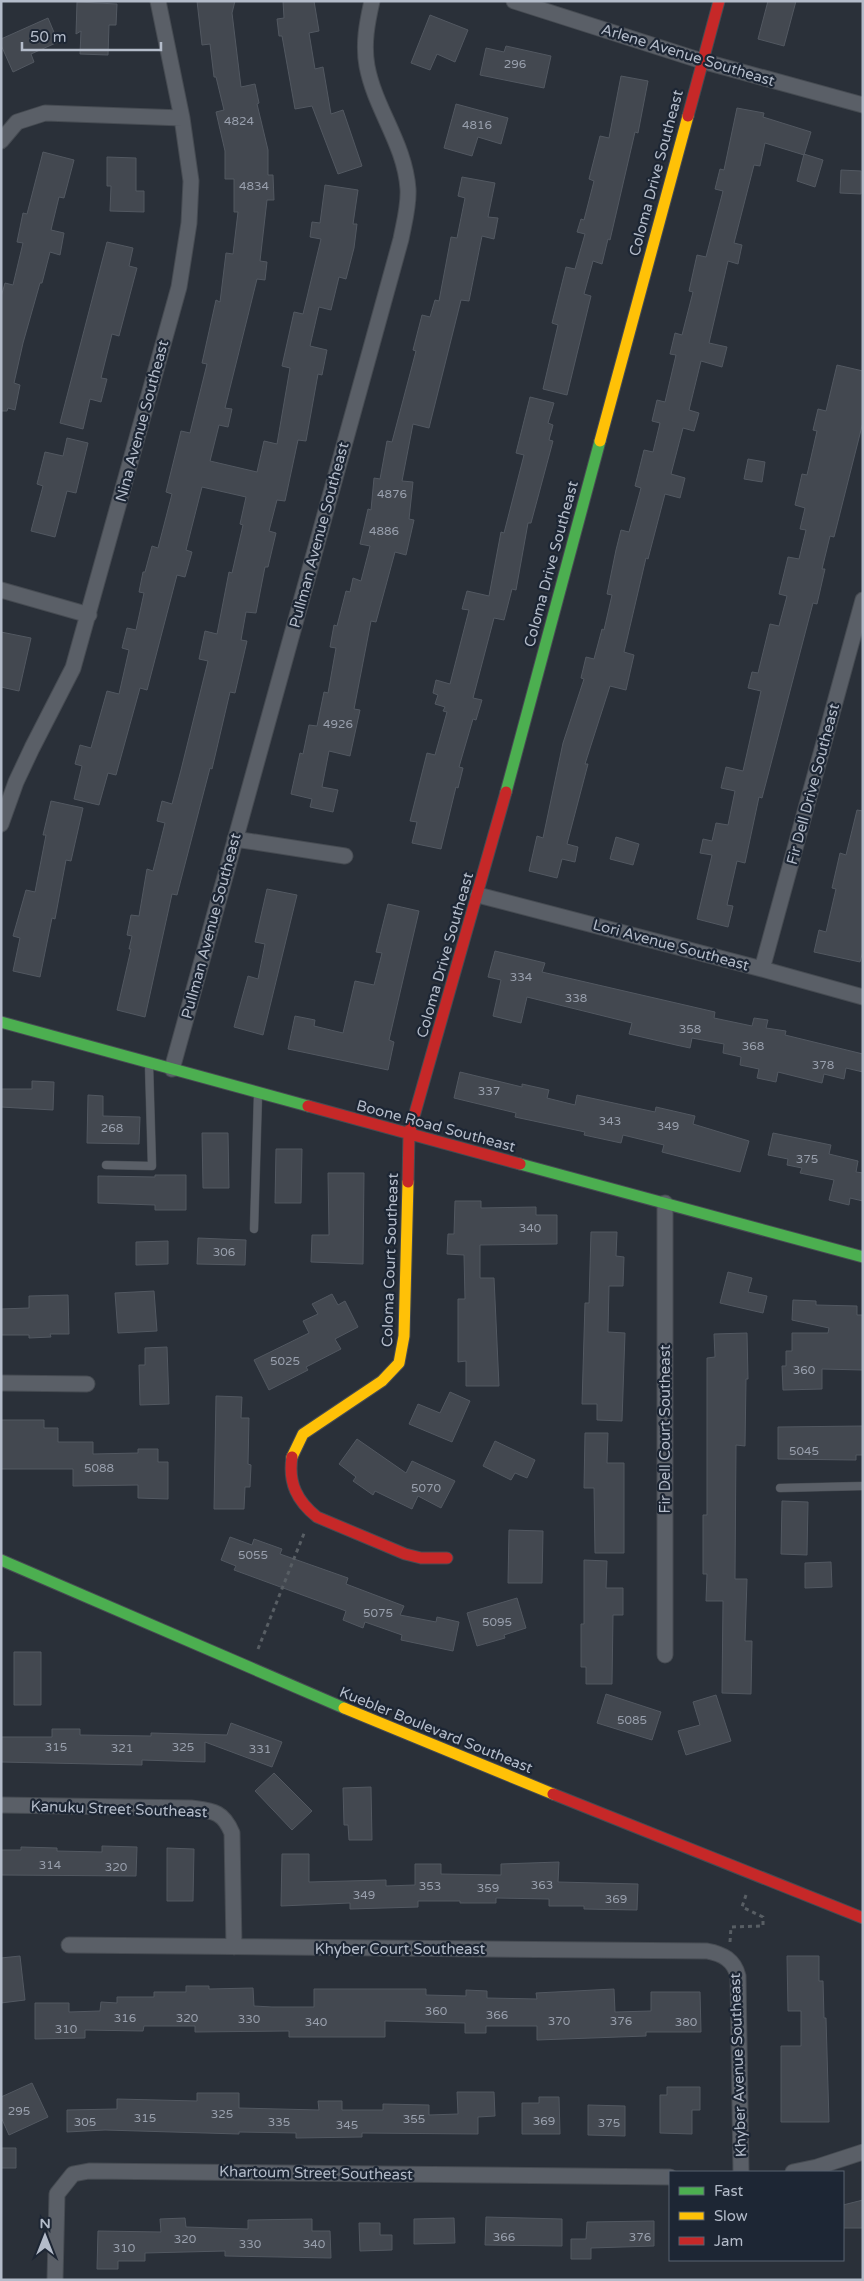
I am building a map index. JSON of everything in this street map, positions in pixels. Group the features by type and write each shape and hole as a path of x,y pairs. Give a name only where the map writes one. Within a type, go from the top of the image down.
{"street":[{"name":"Nina Avenue Southeast","path":"1,824 28,757 73,668 179,287 185,258 191,181 182,118 158,1"},
{"name":"Pullman Avenue Southeast","path":"172,1069 401,239 408,190 404,164 367,66 365,40 372,1"},
{"name":"Arlene Avenue Southeast","path":"514,1 702,61 863,105"},
{"name":"Coloma Drive Southeast","path":"408,1134 478,895 719,1"},
{"path":"1,141 17,122 45,113 182,118"},
{"path":"1,590 89,615"},
{"name":"Fir Dell Drive Southeast","path":"762,969 863,600"},
{"path":"235,839 345,856"},
{"name":"Lori Avenue Southeast","path":"478,895 863,997"},
{"name":"Boone Road Southeast","path":"1,1022 863,1257"},
{"name":"Coloma Court Southeast","path":"408,1134 402,1356 396,1368 303,1434 294,1446 290,1476 294,1492 317,1518 412,1556 447,1558"},
{"name":"Fir Dell Court Southeast","path":"665,1203 665,1655"},
{"path":"1,1384 87,1384"},
{"name":"Kuebler Boulevard Southeast","path":"1,1560 392,1729 863,1918"},
{"name":"Kanuku Street Southeast","path":"1,1805 192,1808 214,1811 226,1820 232,1833 234,1947"},
{"name":"Khyber Court Southeast","path":"69,1945 708,1951 720,1954 729,1960"},
{"name":"Khyber Avenue Southeast","path":"729,1960 736,1967 738,1976 741,2171"},
{"path":"798,2171 817,2167 863,2152"},
{"name":"Khartoum Street Southeast","path":"55,2280 57,2194 73,2174 89,2171 669,2177"}],"lane":[{"path":"106,1165 152,1166 149,1063"},
{"path":"254,1229 258,1093"},
{"path":"780,1488 863,1486"}],"path":[{"path":"250,1668 304,1534 310,1512"},
{"path":"729,1960 732,1927 763,1926 763,1917 742,1907 753,1873"}],"building":[{"path":"197,1 235,1 232,13 241,87 255,84 259,103 257,104 268,150 268,175 273,175 274,200 267,200 260,261 267,262 265,280 257,279 225,408 232,409 228,427 219,425 210,461 257,472 264,441 277,444 290,368 282,366 294,312 303,314 321,239 310,237 312,222 320,223 325,185 358,190 353,224 357,224 354,248 346,279 339,277 331,310 319,307 310,346 327,350 322,375 318,374 306,441 298,440 285,501 277,500 269,531 276,533 268,567 265,567 256,613 246,612 241,640 247,641 235,693 230,692 212,769 210,768 177,895 172,894 145,1017 117,1010 131,949 129,949 132,936 127,935 131,915 139,916 147,869 153,871 165,823 157,821 162,801 172,804 208,661 199,659 205,631 217,634 229,572 232,573 243,525 240,524 246,497 202,487 186,550 192,552 185,577 177,575 147,690 140,688 116,775 108,773 99,805 74,799 82,766 75,764 80,745 91,748 107,691 119,694 129,650 122,648 127,628 136,630 144,593 139,592 143,572 145,572 152,546 158,548 172,494 166,492 181,431 190,433 207,364 202,363 216,300 220,302 226,253 233,254 238,212 234,212 234,179 225,179 225,151 216,112 224,110 216,77 214,77 210,44 202,45"},
{"path":"283,1 314,1 319,31 309,33 315,69 323,67 331,114 343,110 362,166 338,174 312,106 295,109 282,36 279,36 277,19 284,18"},
{"path":"768,1 796,1 784,46 758,39"},
{"path":"77,2 117,4 116,25 109,25 108,55 80,54 81,31 76,34"},
{"path":"430,15 468,30 455,62 437,54 430,70 411,63"},
{"path":"48,18 58,42 31,54 34,62 13,72 1,45 1,39"},
{"path":"506,46 551,56 544,88 480,75 486,48 504,52"},
{"path":"621,76 648,81 638,133 635,132 610,240 608,239 602,264 593,261 584,294 591,296 567,395 543,389 558,325 552,323 566,267 575,269 585,234 577,232 581,219 584,220 594,181 589,179 600,136 609,138"},
{"path":"456,104 508,118 501,144 478,137 472,156 444,148"},
{"path":"737,108 764,113 763,117 811,132 804,155 765,143 760,166 754,165 734,243 742,245 738,264 728,261 709,343 727,347 722,367 701,361 689,410 699,413 694,431 683,428 671,474 685,478 680,498 665,494 648,559 646,558 624,652 634,655 626,690 610,686 585,764 588,764 567,844 578,847 575,862 562,859 557,878 529,871 537,836 543,838 563,743 584,679 581,678 586,657 594,659 602,629 604,630 612,595 607,594 616,550 621,530 629,532 641,488 635,486 644,450 653,452 660,423 652,421 657,400 665,402 676,355 670,354 675,333 682,335 693,292 689,291 697,255 706,257 723,191 715,189 720,169 724,170"},
{"path":"43,152 74,160 64,198 59,197 51,230 64,233 60,255 50,252 23,343 14,383 20,385 15,410 8,408 7,411 1,411 1,297 5,283 13,285 23,243 17,242 23,213 27,214"},
{"path":"804,154 823,160 815,187 797,181"},
{"path":"107,157 136,158 136,191 144,191 144,212 110,211 111,186 107,186"},
{"path":"841,170 861,171 861,194 840,193"},
{"path":"462,177 495,183 488,217 498,218 494,239 482,236 469,301 461,300 429,428 413,424 402,481 413,482 409,519 414,520 406,555 395,552 376,622 371,621 354,709 360,710 350,756 329,751 322,787 338,790 333,812 310,807 312,799 291,794 300,753 303,754 309,725 317,726 324,692 328,693 336,648 330,647 334,625 337,626 346,591 350,592 353,578 361,581 370,546 360,544 368,509 371,510 374,478 380,479 387,441 392,442 416,351 413,350 422,315 430,317 435,300 439,301 451,237 457,238 465,198 458,196"},
{"path":"107,242 133,248 129,266 137,268 119,336 112,334 101,378 107,379 101,402 90,399 83,429 60,423"},
{"path":"837,365 863,371 863,422 834,537 830,536 822,569 825,569 817,604 813,603 762,798 759,797 745,863 737,861 727,905 733,906 728,927 697,919 712,855 700,853 703,839 712,841 716,823 728,825 735,791 721,788 726,767 743,771 761,691 748,688 752,672 758,673 770,624 779,626 787,596 779,594 788,557 799,559 806,530 800,529 805,508 795,505 802,474 807,475 817,431 813,430 818,409 826,411"},
{"path":"530,397 554,403 548,423 553,425 549,440 553,441 531,523 528,523 516,590 512,589 504,620 494,618 473,698 482,700 476,720 473,719 459,767 463,768 458,788 456,787 441,849 412,843 417,822 410,821 427,753 435,755 447,712 443,711 445,707 435,704 438,695 433,693 436,680 450,684 469,610 462,609 467,591 489,596 501,532 504,533 524,455 516,453"},
{"path":"67,438 88,443 76,493 67,491 55,537 31,531 43,486 37,484 45,452 63,456"},
{"path":"748,459 765,462 762,482 744,479"},
{"path":"1,632 31,638 19,691 1,687"},
{"path":"51,801 83,808 71,861 66,860 55,919 52,918 40,977 13,971 20,938 13,936 26,890 35,892 46,835 43,835"},
{"path":"857,810 863,811 863,951 860,962 814,952 819,930 826,932 836,889 832,888 840,853 846,855"},
{"path":"616,837 639,844 633,865 610,859"},
{"path":"267,889 297,895 263,1035 234,1027 248,976 258,979 265,944 255,942"},
{"path":"388,904 419,911 389,1040 394,1042 388,1070 288,1049 295,1016 315,1020 314,1026 343,1033 355,981 374,985 382,953 376,952"},
{"path":"495,951 545,963 542,972 715,1012 714,1018 752,1026 754,1018 768,1020 766,1028 786,1031 785,1035 863,1054 863,1072 846,1068 844,1079 824,1074 822,1083 778,1072 776,1082 757,1078 759,1069 740,1065 741,1057 723,1053 724,1044 692,1038 690,1048 629,1034 632,1023 527,997 521,1023 493,1016 501,980 488,977"},
{"path":"460,1072 522,1087 522,1084 549,1090 547,1098 575,1105 577,1095 655,1112 656,1107 695,1116 693,1124 749,1141 740,1172 662,1152 664,1145 623,1135 621,1143 584,1135 585,1132 515,1117 516,1113 454,1098"},
{"path":"32,1081 54,1082 53,1110 1,1107 1,1089 32,1089"},
{"path":"88,1095 103,1096 103,1116 140,1117 139,1144 87,1143"},
{"path":"202,1133 228,1133 229,1188 203,1188"},
{"path":"773,1133 831,1145 829,1154 858,1161 856,1172 863,1173 863,1201 850,1198 849,1205 829,1200 834,1180 800,1173 802,1168 787,1165 788,1159 768,1155"},
{"path":"276,1149 302,1149 301,1203 275,1203"},
{"path":"328,1173 364,1173 363,1264 311,1262 312,1235 329,1235"},
{"path":"155,1175 186,1175 186,1210 155,1210 155,1205 98,1203 98,1176 155,1177"},
{"path":"455,1201 481,1201 481,1208 536,1207 536,1215 557,1215 557,1244 480,1245 480,1278 494,1278 499,1386 466,1386 466,1361 458,1362 458,1299 465,1299 464,1255 447,1254 448,1234 454,1234"},
{"path":"591,1232 617,1232 616,1256 624,1257 623,1286 609,1286 608,1332 625,1333 622,1421 597,1420 597,1404 582,1404 585,1303 589,1303"},
{"path":"198,1238 246,1240 245,1265 197,1264"},
{"path":"168,1241 168,1264 136,1265 136,1242"},
{"path":"728,1272 752,1278 748,1292 767,1296 763,1313 720,1303"},
{"path":"154,1291 157,1331 118,1333 115,1293"},
{"path":"332,1294 338,1305 345,1301 358,1327 335,1339 341,1349 306,1367 308,1370 269,1390 254,1360 309,1333 303,1321 318,1314 312,1304"},
{"path":"68,1295 69,1334 50,1334 51,1337 29,1338 29,1335 1,1335 1,1309 29,1308 29,1296"},
{"path":"793,1300 816,1301 816,1305 857,1306 857,1315 863,1315 863,1370 822,1369 822,1389 783,1390 782,1366 786,1366 786,1351 792,1351 792,1333 828,1333 829,1328 792,1320"},
{"path":"747,1333 748,1379 746,1379 745,1446 736,1445 735,1579 747,1579 745,1641 752,1641 751,1694 722,1693 723,1601 706,1601 707,1574 703,1574 703,1515 707,1515 707,1358 715,1357 714,1334"},
{"path":"167,1347 169,1404 140,1405 139,1365 145,1365 145,1348"},
{"path":"450,1392 470,1401 452,1442 409,1424 418,1404 440,1413"},
{"path":"216,1396 242,1397 241,1418 249,1418 248,1464 251,1465 250,1487 245,1487 244,1509 214,1509"},
{"path":"1,1420 44,1420 44,1428 58,1428 58,1442 93,1442 93,1454 138,1453 138,1449 158,1449 158,1462 168,1462 168,1499 138,1498 138,1485 73,1486 73,1469 1,1469"},
{"path":"863,1426 863,1455 856,1455 856,1460 778,1459 778,1427"},
{"path":"585,1433 608,1433 607,1463 624,1463 624,1553 595,1553 594,1488 584,1488"},
{"path":"357,1439 406,1473 412,1461 455,1481 441,1508 418,1496 412,1509 375,1491 373,1495 353,1481 356,1477 339,1464"},
{"path":"495,1441 535,1460 527,1478 515,1473 511,1480 483,1466"},
{"path":"782,1501 808,1502 807,1555 781,1554"},
{"path":"509,1530 543,1531 542,1583 508,1583"},
{"path":"230,1537 252,1545 254,1539 282,1549 280,1554 348,1578 346,1584 404,1606 400,1615 436,1622 437,1617 459,1622 453,1651 401,1640 402,1635 365,1622 363,1628 343,1620 346,1611 234,1570 236,1566 221,1560"},
{"path":"584,1560 607,1561 606,1588 623,1588 623,1615 613,1615 612,1684 586,1684 586,1667 581,1667 581,1624 584,1624"},
{"path":"831,1562 832,1587 805,1588 805,1563"},
{"path":"517,1598 526,1628 504,1635 505,1638 477,1646 467,1613"},
{"path":"14,1652 41,1652 41,1705 14,1705"},
{"path":"606,1694 661,1712 652,1740 597,1723"},
{"path":"716,1695 731,1741 686,1755 678,1731 700,1725 693,1702"},
{"path":"231,1723 282,1742 272,1767 205,1742 205,1762 142,1760 142,1765 1,1762 1,1737 52,1737 52,1729 80,1729 80,1735 151,1736 151,1733 227,1735"},
{"path":"274,1773 312,1811 292,1830 255,1791"},
{"path":"371,1787 372,1840 349,1840 348,1825 344,1825 343,1788"},
{"path":"102,1846 137,1847 136,1876 1,1875 1,1850 21,1850 21,1847 57,1848 57,1851 102,1852"},
{"path":"167,1848 194,1849 193,1901 167,1901"},
{"path":"282,1854 309,1854 309,1882 386,1880 386,1886 415,1885 415,1864 441,1864 441,1874 501,1875 501,1864 559,1862 558,1882 638,1884 637,1910 584,1909 584,1906 549,1906 549,1899 496,1898 496,1903 418,1901 418,1907 350,1909 350,1903 281,1906"},
{"path":"20,1956 25,2000 1,2003 1,1958"},
{"path":"787,1956 819,1956 819,1981 823,1981 824,2018 826,2018 829,2122 781,2122 781,2046 801,2046 801,2011 788,2011"},
{"path":"186,1986 209,1986 209,1989 253,1988 254,2006 272,2007 314,2007 314,1989 426,1989 426,1995 466,1996 466,1990 487,1991 487,1998 537,1999 536,1993 614,1989 615,2012 651,2011 651,1992 700,1992 701,2032 646,2032 646,2036 537,2040 537,2026 486,2026 486,2033 465,2033 465,2023 385,2021 385,2037 289,2037 289,2031 195,2032 195,2026 144,2026 143,2031 85,2030 85,2038 35,2039 35,2003 69,2003 69,2012 100,2011 101,2002 117,2003 117,1997 154,1997 154,1992 186,1992"},
{"path":"32,2083 48,2117 9,2135 1,2117 1,2097"},
{"path":"667,2087 700,2087 700,2110 692,2110 692,2134 660,2133 660,2095 667,2095"},
{"path":"457,2092 494,2092 495,2116 478,2117 478,2134 362,2133 362,2137 296,2138 296,2133 239,2132 239,2134 105,2130 67,2132 67,2110 117,2109 117,2099 197,2101 197,2093 239,2093 239,2108 319,2110 318,2101 342,2101 342,2110 383,2110 383,2104 429,2105 429,2115 458,2114"},
{"path":"539,2097 559,2097 560,2134 522,2134 522,2103 539,2103"},
{"path":"588,2105 625,2106 625,2136 588,2135"},
{"path":"1,2148 16,2148 16,2168 1,2168"},
{"path":"863,2200 863,2228 844,2228 844,2205"},
{"path":"486,2217 562,2219 562,2246 485,2245"},
{"path":"185,2218 186,2227 248,2229 248,2220 312,2219 312,2231 330,2231 331,2258 225,2256 225,2251 145,2253 145,2261 118,2261 118,2269 97,2269 98,2231 161,2232 160,2219"},
{"path":"454,2218 455,2243 414,2244 414,2219"},
{"path":"654,2221 654,2246 591,2248 591,2259 571,2259 571,2239 586,2239 587,2222"},
{"path":"359,2223 380,2223 380,2235 392,2235 392,2250 360,2251"}],"traffic: fast":[{"path":"506,792 600,441"},
{"path":"1,1022 308,1106"},
{"path":"520,1164 863,1257"},
{"path":"1,1560 344,1708"}],"traffic: slow":[{"path":"600,441 688,116"},
{"path":"292,1457 303,1434 382,1381 399,1363 404,1336 408,1182"},
{"path":"344,1708 553,1794"}],"traffic: jam":[{"path":"688,116 719,1"},
{"path":"408,1182 409,1134 506,792"},
{"path":"308,1106 520,1164"},
{"path":"292,1457 291,1475 296,1491 304,1505 317,1517 405,1554 421,1558 447,1558"},
{"path":"553,1794 863,1918"}]}
